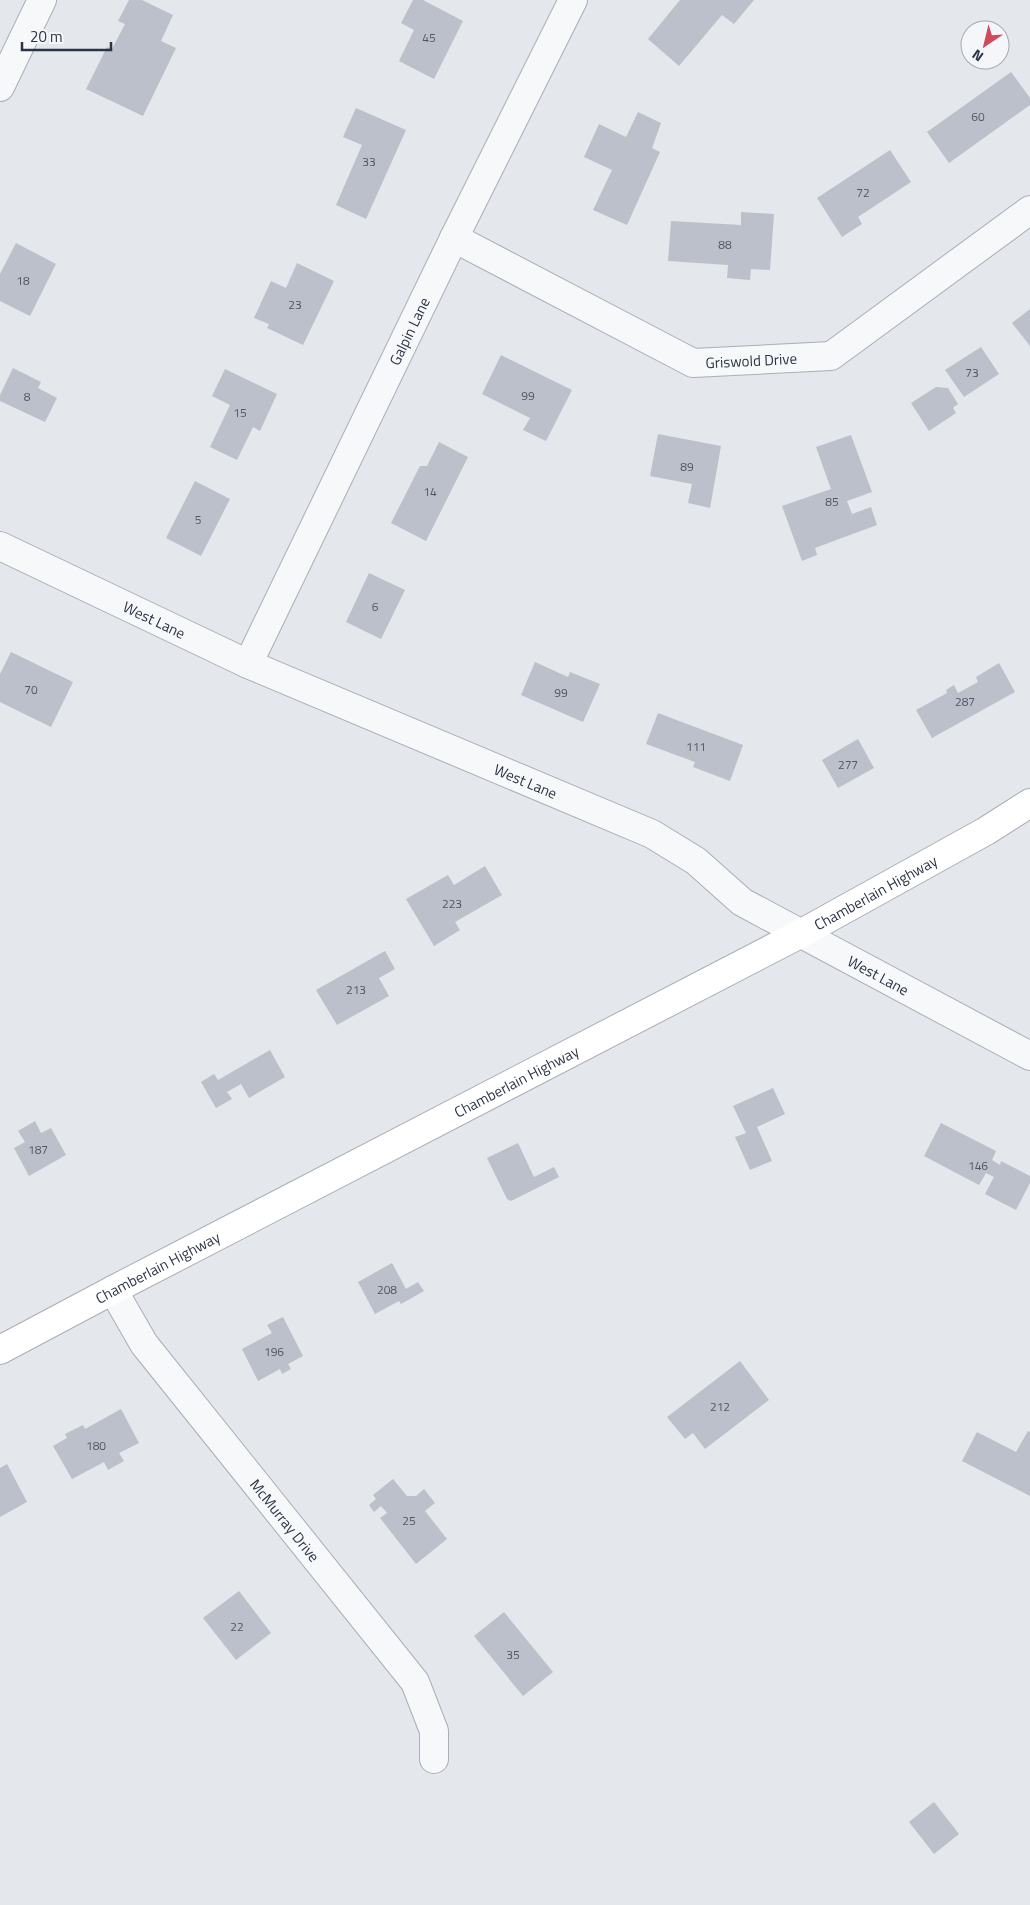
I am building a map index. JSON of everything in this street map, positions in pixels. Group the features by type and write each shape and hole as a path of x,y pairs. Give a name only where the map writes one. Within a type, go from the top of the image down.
{"main road":[{"name":"Chamberlain Highway","path":"0,1350 800,934 986,831 1030,804"}],"street":[{"path":"0,86 42,0"},
{"name":"Galpin Lane","path":"248,664 454,238 573,0"},
{"name":"Griswold Drive","path":"454,238 693,363 831,356 1030,210"},
{"name":"West Lane","path":"0,546 248,664 652,834 696,861 742,902 1030,1056"},
{"name":"McMurray Drive","path":"113,1290 144,1344 415,1682 434,1731 434,1759"}],"building":[{"path":"129,0 142,0 173,15 161,41 176,48 143,116 86,89 107,47 112,49 125,24 118,21"},
{"path":"413,0 423,0 463,21 434,79 399,61 414,30 401,23"},
{"path":"680,0 754,0 734,24 722,15 679,66 648,39"},
{"path":"1011,72 1030,98 1030,105 949,163 927,132"},
{"path":"356,108 406,130 366,219 336,205 362,145 343,137"},
{"path":"638,112 661,123 652,148 660,152 627,225 593,210 612,170 584,157 599,124 626,137"},
{"path":"890,150 911,182 858,217 862,224 842,237 817,198"},
{"path":"741,212 774,214 770,270 751,269 750,280 727,278 728,265 668,261 671,221 741,225"},
{"path":"16,243 56,264 30,316 0,301 0,274"},
{"path":"297,263 334,281 303,345 267,328 269,324 254,318 271,281 286,288"},
{"path":"1030,309 1030,346 1012,323"},
{"path":"981,347 999,374 964,397 945,370"},
{"path":"501,355 572,390 546,441 523,430 530,418 482,394"},
{"path":"13,368 41,382 38,388 57,398 45,422 0,401 0,395"},
{"path":"225,369 277,394 260,431 253,427 237,460 210,447 230,405 212,396"},
{"path":"936,387 948,388 958,404 953,408 956,413 929,431 911,403"},
{"path":"658,434 721,446 710,508 688,503 692,484 650,476"},
{"path":"851,435 872,492 847,501 852,514 871,507 877,525 815,548 817,555 802,561 782,506 831,489 816,447"},
{"path":"439,442 468,457 426,541 391,523 420,466 427,466"},
{"path":"195,481 230,499 201,556 166,538"},
{"path":"369,573 405,590 381,639 346,622"},
{"path":"11,652 73,682 51,727 0,702 0,674"},
{"path":"535,662 568,677 570,672 600,684 583,722 521,695"},
{"path":"999,663 1015,692 932,738 916,710 947,693 946,690 954,685 958,693 978,682 976,677"},
{"path":"658,713 743,745 730,781 693,767 695,762 646,744"},
{"path":"858,739 874,768 838,788 822,760"},
{"path":"485,866 502,895 455,922 460,930 434,946 406,899 448,875 454,885"},
{"path":"385,951 395,969 379,978 389,996 337,1025 316,990"},
{"path":"270,1050 285,1077 249,1098 241,1084 227,1092 232,1099 216,1108 201,1082 214,1074 218,1080"},
{"path":"773,1088 785,1114 757,1127 772,1161 750,1170 735,1137 746,1133 733,1106"},
{"path":"35,1121 41,1133 51,1128 66,1155 29,1176 14,1148 25,1142 18,1131"},
{"path":"941,1123 996,1151 992,1160 1000,1165 1001,1161 1030,1176 1030,1183 1016,1210 985,1194 994,1177 986,1173 979,1185 924,1156"},
{"path":"518,1143 534,1177 554,1167 559,1177 511,1201 507,1199 487,1158"},
{"path":"392,1263 406,1289 418,1282 424,1291 401,1304 399,1301 375,1314 358,1282"},
{"path":"283,1317 303,1356 288,1364 291,1369 282,1374 280,1369 258,1381 242,1349 272,1333 267,1325"},
{"path":"740,1361 769,1400 705,1449 693,1433 685,1439 667,1417"},
{"path":"121,1409 139,1443 119,1453 124,1461 108,1470 104,1462 72,1479 53,1446 67,1438 65,1434 83,1425 85,1429"},
{"path":"1028,1431 1030,1432 1030,1496 962,1461 977,1432 1016,1452"},
{"path":"7,1464 27,1502 0,1517 0,1468"},
{"path":"393,1479 407,1496 416,1496 424,1489 435,1503 425,1511 447,1539 416,1564 380,1518 387,1513 381,1506 374,1512 369,1505 376,1499 373,1495"},
{"path":"239,1591 271,1633 236,1660 203,1618"},
{"path":"504,1612 553,1672 523,1696 474,1636"},
{"path":"934,1802 959,1834 934,1854 909,1822"}]}
